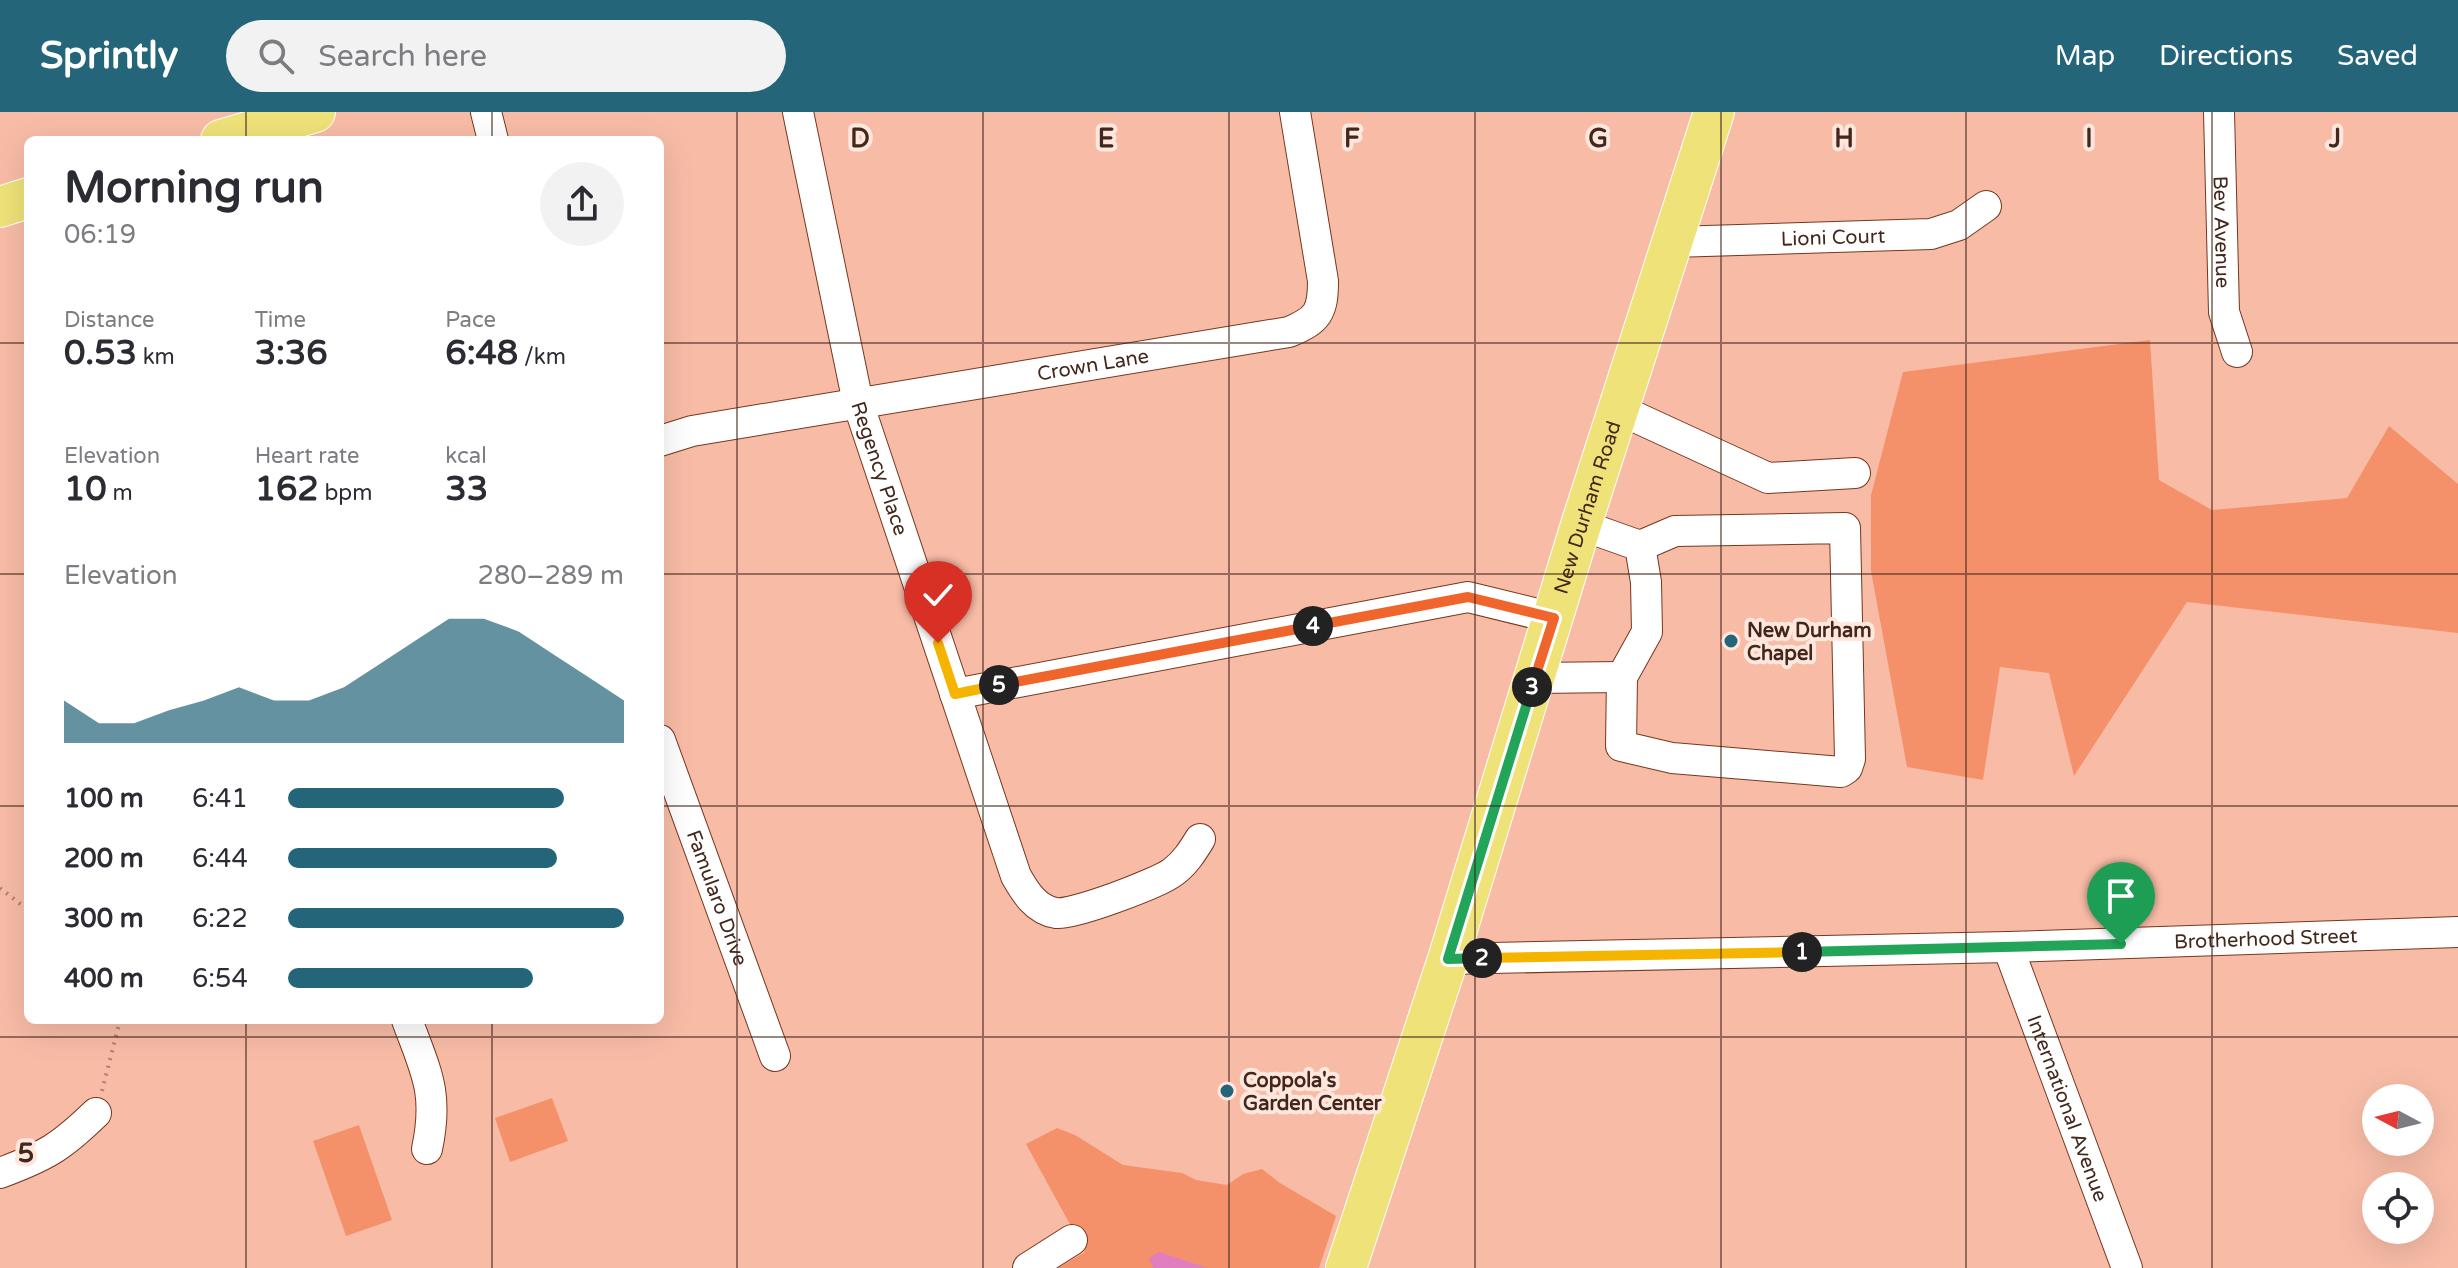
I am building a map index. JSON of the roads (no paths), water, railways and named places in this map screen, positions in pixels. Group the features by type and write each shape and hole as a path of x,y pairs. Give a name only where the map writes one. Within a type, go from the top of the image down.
{"main road":[{"name":"New Durham Road","path":"1346,1268 1448,959 1581,525 1714,112"},
{"path":"234,136 310,113"},
{"path":"0,207 24,199"}],"street":[{"path":"486,112 492,136"},
{"name":"Regency Place","path":"798,112 858,403 1016,876 1027,896 1056,913 1074,913 1170,875 1186,861 1200,839"},
{"name":"Crown Lane","path":"664,440 692,431 1289,332 1306,325 1317,316 1323,300 1323,281 1295,112"},
{"name":"Bev Avenue","path":"2219,112 2224,312 2237,352"},
{"name":"Lioni Court","path":"1673,242 1931,234 1959,225 1986,206"},
{"path":"1620,410 1768,478 1855,473"},
{"path":"1774,478 1775,529"},
{"path":"1581,525 1640,546 1675,531 1845,528 1850,759 1847,768 1841,772 1672,758 1621,746 1622,677 1647,632 1646,582 1640,546"},
{"path":"955,694 1468,597 1554,618"},
{"path":"1535,678 1622,677"},
{"name":"Famularo Drive","path":"664,751 775,1056"},
{"name":"Brotherhood Street","path":"1448,959 2008,947 2458,932"},
{"name":"International Avenue","path":"2008,947 2127,1268"},
{"path":"408,1024 431,1087 433,1120 427,1149"},
{"path":"0,1173 35,1160 65,1143 96,1113"},
{"path":"1028,1268 1072,1240"}],"place":[{"name":"New Durham Chapel","path":"1731,641"},
{"name":"Coppola's Garden Center","path":"1227,1091"}]}
